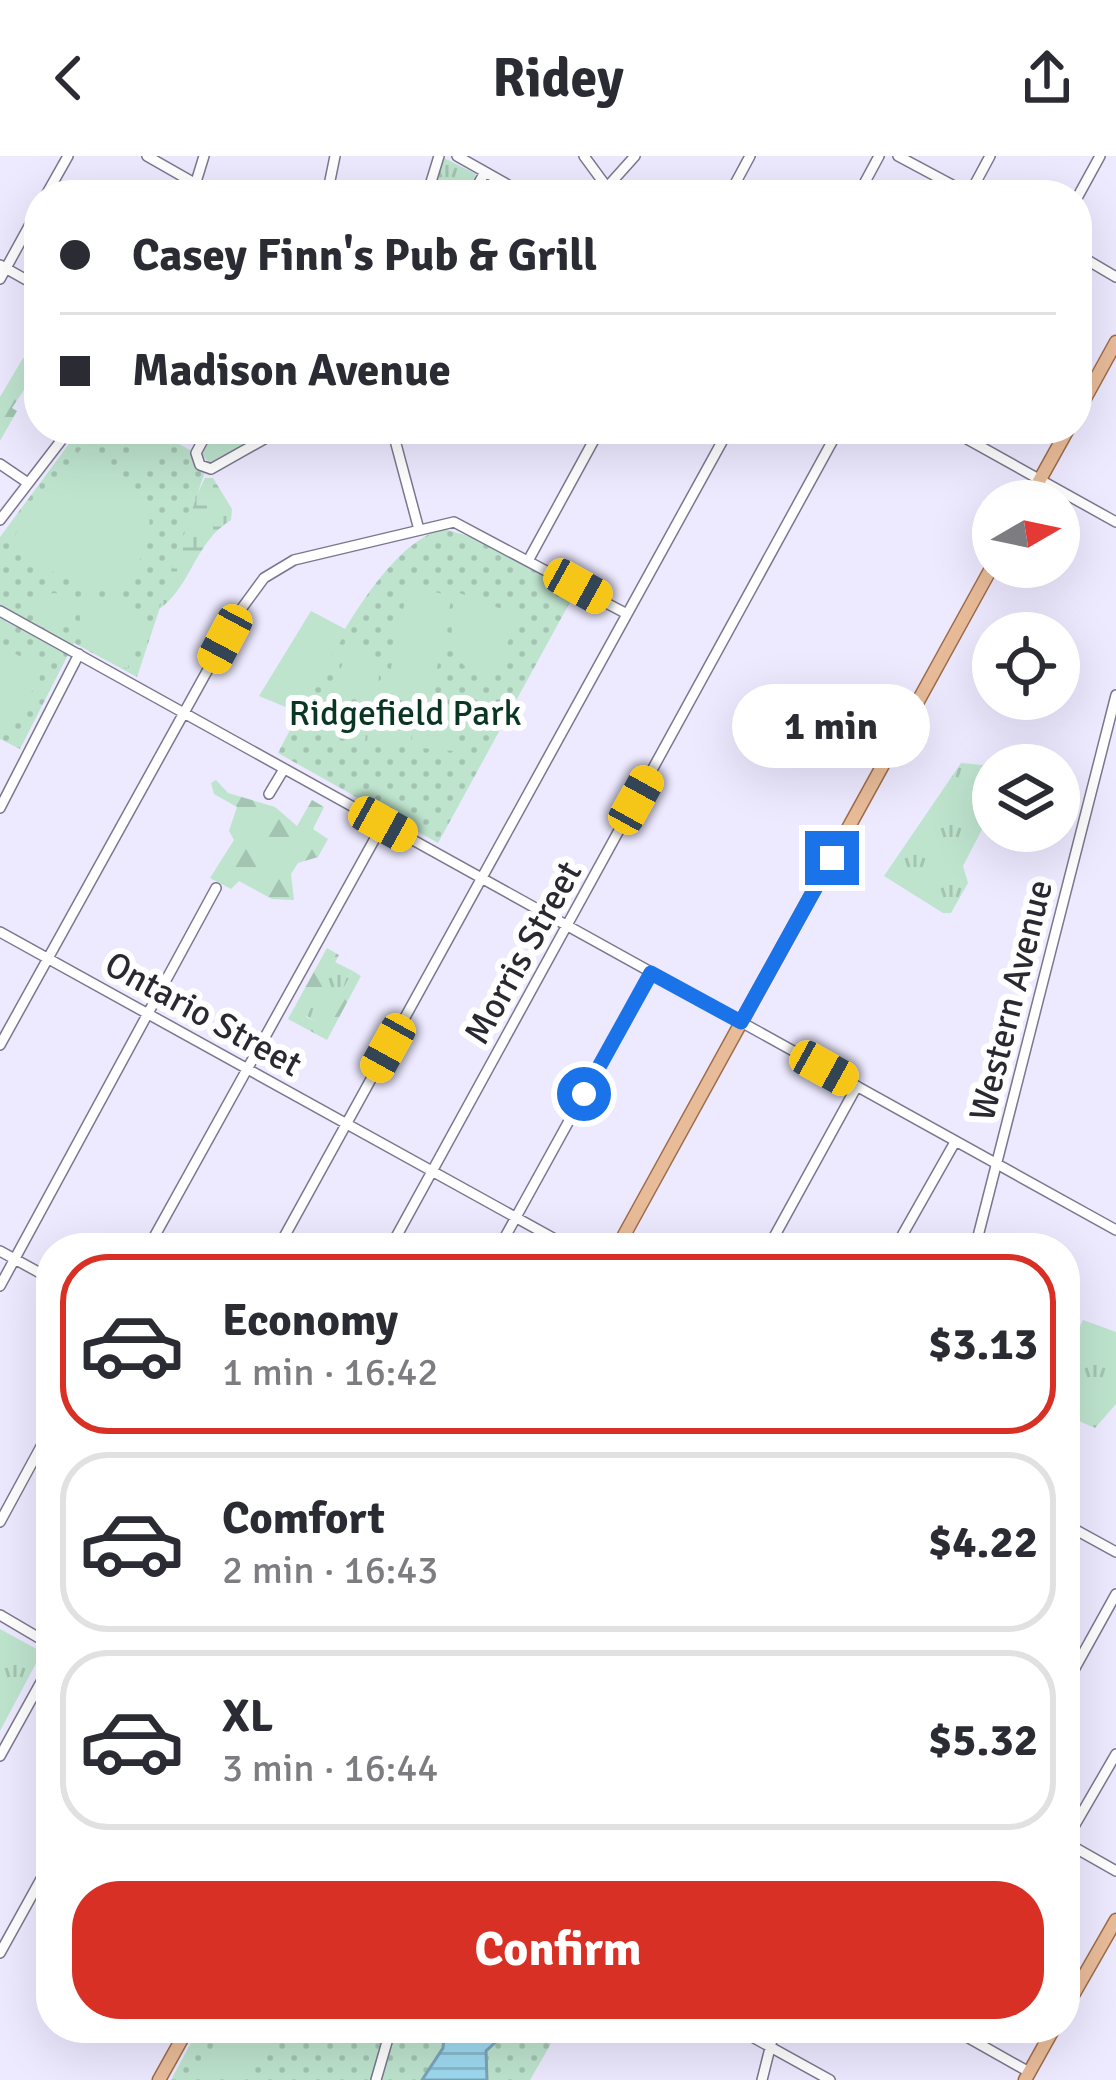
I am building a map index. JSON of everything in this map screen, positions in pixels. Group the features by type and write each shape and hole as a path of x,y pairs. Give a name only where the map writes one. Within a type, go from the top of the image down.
{"main road":[{"path":"1092,386 1116,342"},
{"path":"1040,479 1060,444"},
{"path":"625,1233 980,588"},
{"path":"1080,1983 1116,1920"},
{"path":"159,2080 180,2043"},
{"path":"1027,2076 1046,2043"}],"street":[{"path":"147,156 181,180"},
{"path":"457,156 499,180"},
{"path":"612,180 635,156"},
{"path":"898,156 942,180"},
{"path":"480,180 485,172"},
{"path":"2,271 24,234"},
{"path":"0,520 58,444"},
{"path":"200,444 196,453 200,465 211,469 255,444"},
{"path":"396,444 418,526"},
{"path":"529,559 592,444"},
{"path":"286,1233 722,444"},
{"name":"Morris Street","path":"398,1233 831,444"},
{"path":"976,444 1116,522"},
{"path":"0,464 28,483"},
{"path":"0,1045 247,598 270,573 304,556 418,526 465,524 627,614"},
{"path":"0,611 1116,1230"},
{"path":"0,808 79,655"},
{"name":"Western Avenue","path":"979,1233 1116,695"},
{"path":"269,794 284,769"},
{"path":"156,1233 383,824"},
{"path":"0,1286 216,888"},
{"name":"Ontario Street","path":"0,932 542,1233"},
{"path":"507,1233 651,973"},
{"path":"776,1233 857,1087"},
{"path":"903,1233 955,1142"},
{"path":"0,1251 36,1271"},
{"path":"0,1522 36,1456"},
{"path":"1080,1532 1116,1552"},
{"path":"1080,1659 1116,1594"},
{"path":"0,1615 36,1636"},
{"path":"0,1756 36,1691"},
{"path":"1080,1816 1116,1754"},
{"path":"1080,1850 1116,1870"},
{"path":"0,1953 36,1889"},
{"path":"376,2080 387,2043"},
{"path":"762,2043 830,2080"},
{"path":"762,2080 772,2043"},
{"path":"981,2043 1027,2076"}],"green space":[{"path":"444,158 476,174 473,180 437,180"},
{"path":"24,359 24,390 0,441 0,397"},
{"path":"69,444 179,444 190,450 204,474 137,677 74,643 20,749 0,739 0,537"},
{"path":"133,444 159,444 142,477 121,466"},
{"path":"207,444 247,444 210,464 202,454"},
{"path":"84,445 136,491 145,505 148,538 126,586 96,587 62,577 32,558 15,534"},
{"path":"205,478 213,478 232,509 231,520 208,541 177,591 154,613 185,519"},
{"name":"Ridgefield Park","path":"444,529 482,540 575,593 438,843 278,753 370,591 419,540"},
{"path":"408,586 452,596 429,706 385,697"},
{"path":"457,592 512,613 516,621 494,679 479,675 459,659 452,634"},
{"path":"32,596 76,596 60,632 23,610"},
{"path":"79,596 127,601 145,631 127,669 81,644"},
{"path":"311,611 347,630 300,713 259,696"},
{"path":"0,646 37,665 40,680 1,736"},
{"path":"347,648 381,659 376,702 339,695 335,688"},
{"path":"328,706 369,710 365,741 325,737"},
{"path":"370,710 412,715 409,747 367,742"},
{"path":"415,715 456,720 453,751 411,747"},
{"path":"961,763 972,764 972,849 963,866 968,883 951,913 943,913 884,876"},
{"path":"216,780 228,793 275,807 297,826 312,800 324,807 313,829 328,839 318,857 298,863 291,874 294,900 272,899 239,881 231,889 210,878 234,840 229,831 237,807 214,794 211,783"},
{"path":"327,948 339,955 306,1017 323,1025 353,971 361,976 327,1040 288,1019"},
{"path":"335,962 353,971 323,1026 306,1016"},
{"path":"1083,1320 1116,1332 1116,1404 1095,1428 1080,1422"},
{"path":"0,1629 36,1649 36,1663 0,1731"},
{"path":"191,2043 551,2043 530,2080 171,2080"},
{"path":"215,2043 265,2043 245,2080 196,2078"}],"water":[{"path":"444,2043 495,2043 486,2051 487,2080 422,2080"}],"route":[{"path":"584,1094 651,973 741,1022 832,858"}]}
